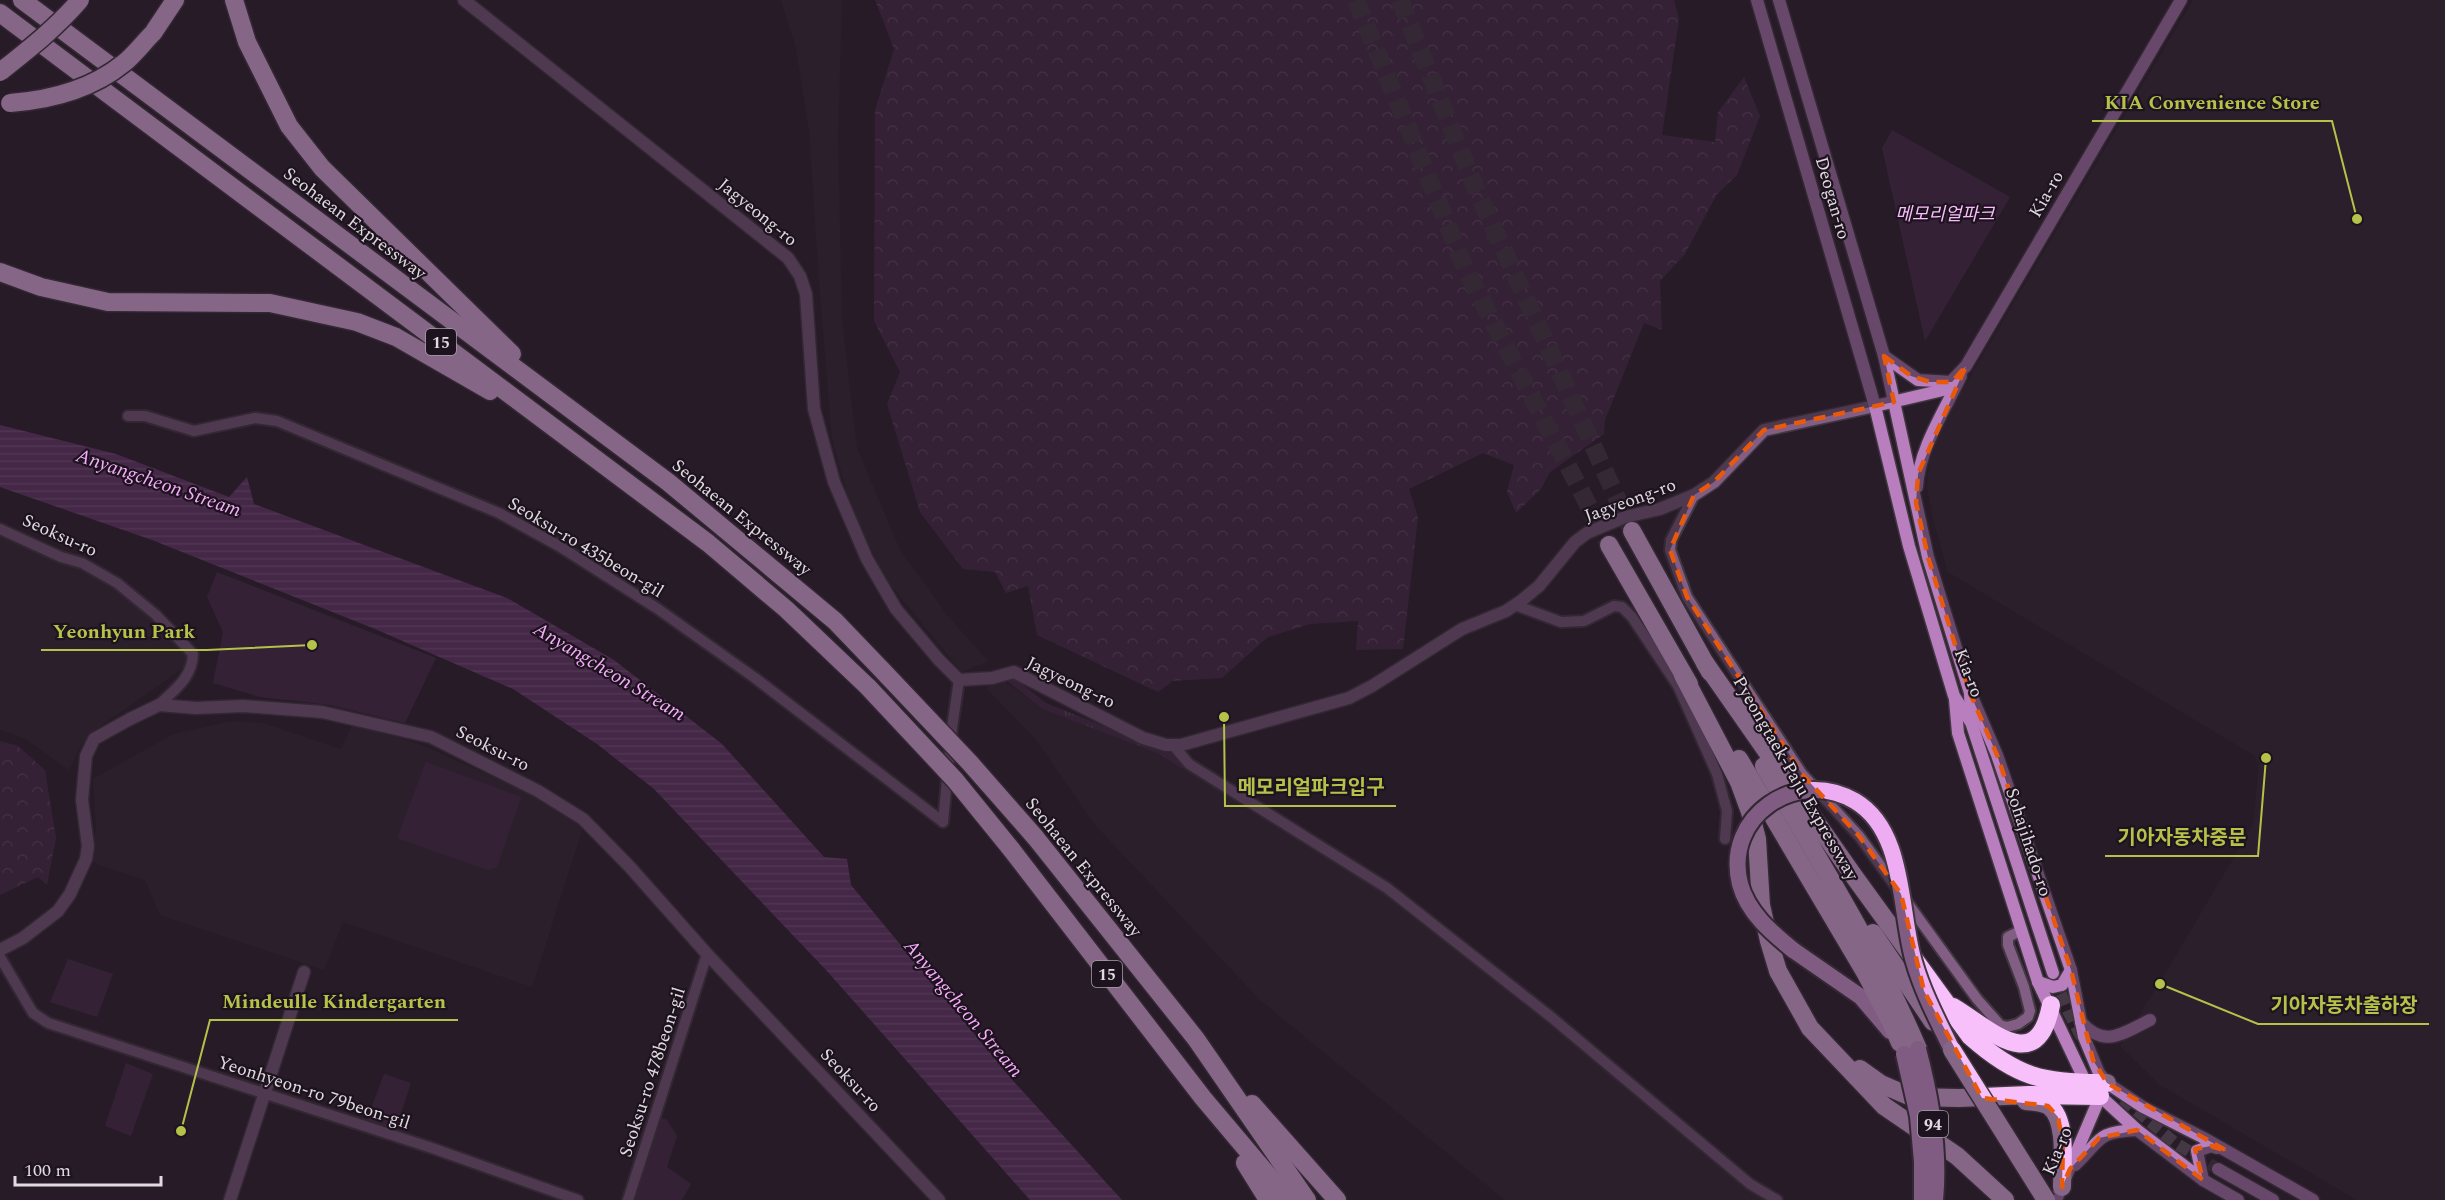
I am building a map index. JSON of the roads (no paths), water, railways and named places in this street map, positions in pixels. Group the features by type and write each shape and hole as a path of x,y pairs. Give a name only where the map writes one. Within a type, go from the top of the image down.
{"highway":[{"name":"Seohaean Expressway","path":"22,0 561,402 726,528 835,621 970,763 1035,837 1196,1039 1307,1200"},
{"path":"27,0 42,15"},
{"path":"0,72 39,42 64,19 80,0"},
{"path":"5,103 45,100 73,91 123,64 153,33 175,0"},
{"path":"234,0 247,42 289,126 322,168 561,402"},
{"name":"15","path":"0,13 732,562 786,609 868,687 955,780 1203,1098 1288,1200"},
{"path":"0,272 52,290 108,302 270,303 357,322 396,337 551,425"},
{"name":"Pyeongtaek-Paju Expressway","path":"1632,531 1895,995 1907,1049"},
{"name":"Pyeongtaek-Paju Expressway","path":"1609,545 1683,675 1731,746 1809,876 1907,1049"},
{"path":"1705,663 1853,875 1970,1036 2006,1064 2024,1074 2058,1082 2098,1087"},
{"path":"1683,675 1739,782 1750,812 1757,839 1761,904 1769,941 1778,971 1810,1028 1884,1106 1958,1156 2005,1200"},
{"path":"1907,1049 1861,997 1767,929 1745,897 1738,871 1743,838 1760,811 1779,798 1806,789 1836,792 1863,806 1872,814 1888,839 1896,862 1914,961 1924,991 1952,1050"},
{"path":"1821,865 1842,885 1952,1050 2046,1200"},
{"path":"1949,1005 1979,1022 1999,1038 2017,1045 2033,1042 2040,1036 2048,1022 2051,1005"},
{"path":"1810,1028 1881,1084 1911,1097 1994,1098 2035,1102 2048,1106 2058,1117 2063,1144 2059,1193"},
{"path":"1196,1039 1337,1200"},
{"name":"94","path":"1907,1049 1918,1116 1922,1162 1922,1200"},
{"name":"94","path":"1907,1049 1928,1087 1936,1154 1935,1200"},
{"path":"1994,1098 2098,1087"},
{"path":"1203,1098 1268,1200"}],"main road":[{"name":"Deogan-ro","path":"1757,0 1875,406"},
{"name":"Deogan-ro","path":"1779,0 1884,356 1894,402"},
{"name":"Kia-ro","path":"1971,722 1954,696 1909,546 1875,406 1943,390 1966,366 2181,0"},
{"path":"1884,356 1918,380 1952,382"},
{"path":"1916,503 1918,474 1934,433 1966,366"},
{"name":"Kia-ro","path":"1894,402 1928,557 1970,693 1971,722"},
{"path":"1970,693 1997,755 2071,970 2084,1037 2093,1060 2098,1087"},
{"path":"1954,696 1958,733 2038,982 2098,1087 2137,1130 2203,1180 2238,1200"},
{"name":"Sohajihado-ro","path":"1971,722 2053,973"},
{"path":"2038,982 2053,987 2062,985 2071,970"},
{"path":"2081,1022 2097,1035 2109,1038 2150,1020"},
{"name":"Kia-ro","path":"2059,1193 2070,1169 2098,1087"},
{"path":"2098,1087 2143,1107 2227,1151 2313,1200"},
{"path":"2070,1169 2092,1144 2104,1135 2137,1130"},
{"path":"2203,1180 2198,1151 2211,1146 2227,1151"},
{"path":"2218,1169 2273,1200"}],"street":[{"name":"Jagyeong-ro","path":"464,0 788,258 800,276 806,294 814,410 834,482 867,559 896,609 939,660 959,680 992,678 1014,672 1143,738 1181,745 1349,698 1462,629 1515,604 1539,586 1575,542 1587,533 1625,517 1660,509 1695,495 1714,482 1764,430 1875,406"},
{"name":"Seoksu-ro 435beon-gil","path":"128,416 144,416 194,431 255,418 277,421 499,513 559,546 668,615 755,678 943,822 959,680"},
{"path":"1695,495 1671,540 1670,550 1687,597 1797,776 1859,836 1977,999 2000,1025 2007,1027 2018,1024 2028,1017 2030,1011 2024,987 2008,945 2008,937 2022,930"},
{"name":"Seoksu-ro","path":"0,529 61,557 82,563 117,583 178,636 194,654 193,666 189,676 159,705"},
{"path":"1515,604 1561,622 1584,621 1614,606 1622,607 1632,617 1678,686 1717,774 1727,811 1725,839"},
{"path":"0,950 23,938 58,911 70,894 86,860 88,846 82,800 83,771 86,756 94,739 159,705"},
{"name":"Seoksu-ro","path":"159,705 196,708 243,706 322,712 421,735 439,741 538,791 583,819 939,1200"},
{"path":"1173,745 1188,764 1387,888 1551,1017 1750,1184 1777,1200"},
{"path":"1727,811 1740,807"},
{"name":"Seoksu-ro 478beon-gil","path":"628,1200 707,954"},
{"name":"Yeonhyeon-ro 79beon-gil","path":"0,957 33,1013 48,1023 432,1148 578,1200"},
{"path":"230,1200 304,972"},
{"path":"1912,1200 1925,1198 1929,1200"}],"water":[{"name":"Anyangcheon Stream","path":"0,425 116,454 229,497 247,477 254,504 507,598 614,660 722,744 824,857 847,859 851,885 1015,1083 1122,1200 1030,1200 826,970 654,789 597,744 513,689 375,629 152,540 0,487"}],"tunnel":[{"path":"1356,0 1465,268 1609,545"},
{"path":"1400,0 1475,187 1632,531"},
{"path":"2054,977 2083,1040"},
{"path":"2123,1099 2174,1142 2218,1169"}],"place":[{"name":"KIA Convenience Store","path":"2357,219"},
{"name":"Yeonhyun Park","path":"312,645"},
{"name":"메모리얼파크입구","path":"1224,717"},
{"name":"기아자동차중문","path":"2266,758"},
{"name":"기아자동차출하장","path":"2160,984"},
{"name":"Mindeulle Kindergarten","path":"181,1131"}],"park label":[{"name":"메모리얼파크","path":"1945,214"}]}
